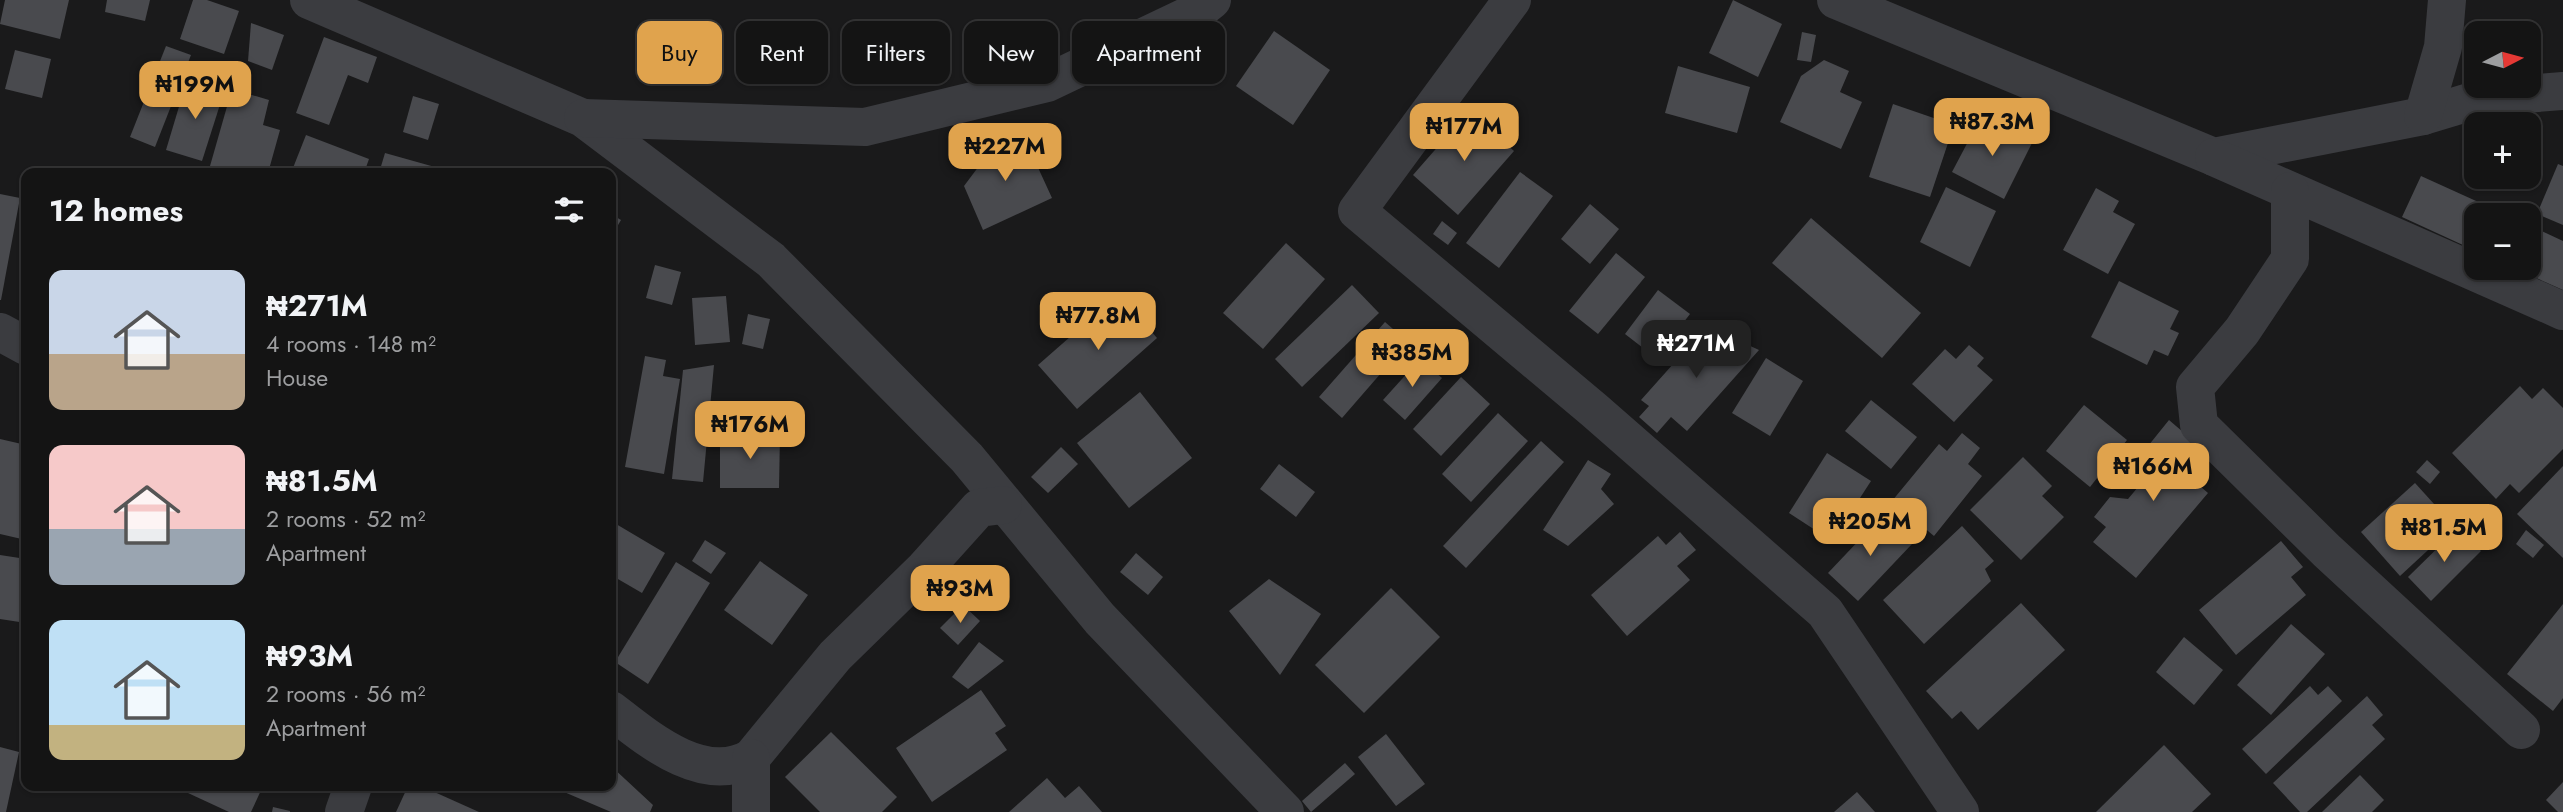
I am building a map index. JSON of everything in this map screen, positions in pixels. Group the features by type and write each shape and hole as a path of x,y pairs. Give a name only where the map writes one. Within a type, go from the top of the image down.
{"street":[{"path":"583,118 865,127 1047,83 1198,11 1212,0"},
{"path":"1512,0 1357,211 1594,410 1825,612 1960,812"},
{"path":"1836,0 2214,157 2563,311"},
{"path":"2423,116 2443,47 2447,0"},
{"path":"332,6 583,118 771,260 967,458 1003,505 1100,619 1285,812"},
{"path":"2214,157 2423,116 2486,97 2563,91"},
{"path":"2290,191 2290,259 2242,331 2195,387 2199,425 2326,551 2521,730"},
{"path":"0,332 21,343"},
{"path":"616,714 656,745 696,764 738,766 751,758 835,656 925,568 979,509 1003,505"},
{"path":"751,758 751,812"},
{"path":"344,812 351,791"}],"building":[{"path":"5,0 69,0 60,39 0,24"},
{"path":"107,0 150,0 145,21 105,12"},
{"path":"193,0 207,0 239,11 224,54 180,39"},
{"path":"1733,0 1782,24 1758,77 1709,53"},
{"path":"251,23 284,35 272,70 248,61"},
{"path":"1274,31 1330,70 1293,125 1236,86"},
{"path":"1802,32 1816,35 1811,62 1797,60"},
{"path":"324,37 377,57 368,83 348,75 329,125 296,113"},
{"path":"166,46 191,55 155,147 130,137"},
{"path":"15,50 51,59 42,98 5,89"},
{"path":"1824,60 1849,71 1840,92 1862,102 1841,149 1780,122 1801,76"},
{"path":"1678,66 1750,87 1737,133 1665,113"},
{"path":"187,80 224,92 202,161 166,150"},
{"path":"232,89 269,100 263,125 280,130 269,168 209,168"},
{"path":"413,96 439,104 428,140 403,132"},
{"path":"1893,104 1954,125 1930,197 1869,177"},
{"path":"1469,111 1514,151 1458,215 1413,175"},
{"path":"1981,117 2032,143 2004,199 1952,172"},
{"path":"306,135 369,159 366,168 293,168"},
{"path":"1004,138 1008,149 1029,148 1052,198 983,230 964,186 979,166 973,150"},
{"path":"385,153 438,168 380,168"},
{"path":"2558,164 2563,166 2563,225 2541,216 2541,204"},
{"path":"1520,172 1553,196 1499,268 1466,243"},
{"path":"2421,176 2481,203 2464,203 2464,245 2402,217"},
{"path":"1946,187 1996,211 1970,267 1920,242"},
{"path":"2096,188 2119,201 2113,212 2135,224 2108,274 2063,250"},
{"path":"0,194 20,198 1,300 0,300"},
{"path":"1590,204 1619,229 1590,264 1561,239"},
{"path":"1811,218 1921,313 1882,358 1772,263"},
{"path":"1442,221 1457,233 1448,245 1433,234"},
{"path":"2541,231 2563,241 2563,290 2541,280"},
{"path":"1286,243 1325,279 1263,349 1223,313"},
{"path":"1616,253 1645,277 1598,334 1569,311"},
{"path":"655,265 681,272 672,305 646,298"},
{"path":"2119,281 2179,311 2170,329 2179,333 2168,356 2154,350 2147,365 2091,337"},
{"path":"1352,285 1379,313 1302,387 1275,359"},
{"path":"1658,290 1690,314 1656,358 1625,334"},
{"path":"1119,294 1157,338 1077,409 1038,365"},
{"path":"726,296 730,342 695,345 692,298"},
{"path":"748,314 770,319 763,349 742,344"},
{"path":"1385,322 1408,342 1342,418 1319,397"},
{"path":"1707,326 1759,350 1687,431 1671,417 1657,433 1639,417 1649,406 1641,400"},
{"path":"1969,345 1984,358 1977,366 1993,380 1954,422 1912,384 1945,349 1956,359"},
{"path":"645,356 666,360 663,376 680,379 664,474 625,467"},
{"path":"1766,358 1803,381 1770,436 1732,413"},
{"path":"1420,359 1442,378 1405,420 1383,400"},
{"path":"714,365 703,482 672,479 683,370"},
{"path":"1461,377 1490,404 1441,456 1413,429"},
{"path":"2520,386 2532,399 2543,388 2563,408 2563,449 2519,493 2510,484 2496,499 2452,453"},
{"path":"1140,392 1192,458 1129,508 1077,443"},
{"path":"1871,400 1917,437 1891,469 1845,431"},
{"path":"2084,405 2127,440 2090,487 2046,451"},
{"path":"1498,413 1528,441 1471,502 1442,474"},
{"path":"2169,420 2197,444 2187,456 2203,470 2194,481 2208,493 2136,578 2093,542 2106,527 2094,517 2110,497 2128,499 2154,468 2140,456"},
{"path":"720,433 780,434 779,488 720,488"},
{"path":"1962,433 1980,448 1968,464 1982,476 1934,536 1892,501 1939,444 1947,451"},
{"path":"0,439 21,444 21,539 0,534"},
{"path":"1541,441 1564,462 1466,568 1443,546"},
{"path":"1061,447 1078,464 1048,493 1031,477"},
{"path":"1827,453 1871,481 1832,541 1789,513"},
{"path":"2023,457 2052,486 2042,496 2064,517 2021,560 1970,510"},
{"path":"1588,460 1611,474 1601,489 1614,504 1568,546 1543,530"},
{"path":"2427,460 2440,472 2430,484 2416,472"},
{"path":"1279,464 1315,492 1296,517 1260,489"},
{"path":"2563,466 2563,558 2517,514"},
{"path":"2415,483 2454,526 2400,576 2361,532"},
{"path":"1882,516 1912,544 1858,601 1828,573"},
{"path":"616,524 665,553 642,593 616,578"},
{"path":"1962,526 1994,561 1985,569 1991,581 1924,644 1883,600"},
{"path":"2458,528 2481,551 2431,601 2408,577"},
{"path":"2526,530 2544,545 2533,558 2516,544"},
{"path":"1680,532 1696,550 1677,566 1690,580 1627,636 1591,595 1658,536 1666,545"},
{"path":"705,540 726,553 711,574 692,561"},
{"path":"2281,541 2303,567 2291,577 2306,595 2236,655 2199,610"},
{"path":"1136,553 1163,577 1148,595 1120,572"},
{"path":"0,555 21,558 21,622 0,619"},
{"path":"760,561 808,595 772,645 724,610"},
{"path":"676,562 710,583 648,684 616,660"},
{"path":"1269,579 1321,614 1280,675 1229,611"},
{"path":"1391,588 1440,637 1364,713 1315,665"},
{"path":"2021,603 2065,650 1978,730 1961,711 1952,719 1926,691"},
{"path":"2563,604 2563,698 2553,711 2507,674"},
{"path":"963,605 980,621 958,645 940,628"},
{"path":"2291,624 2325,654 2271,715 2237,685"},
{"path":"2184,637 2223,670 2194,705 2156,672"},
{"path":"979,642 1004,661 968,689 952,677"},
{"path":"2310,686 2318,695 2328,686 2342,701 2266,774 2242,749"},
{"path":"981,690 1006,726 995,733 1007,750 932,802 896,748"},
{"path":"2367,696 2383,715 2372,725 2385,739 2307,812 2300,812 2273,783"},
{"path":"831,732 897,797 882,812 820,812 785,777"},
{"path":"1386,734 1425,784 1396,806 1358,757"},
{"path":"2164,745 2211,794 2192,812 2096,812"},
{"path":"0,747 19,752 6,812 0,812"},
{"path":"1345,763 1355,774 1311,812 1302,801"},
{"path":"616,771 653,805 650,812 611,812 562,791 616,791"},
{"path":"2360,775 2384,800 2372,812 2322,812"},
{"path":"1047,778 1065,798 1079,786 1102,812 1009,812"},
{"path":"2563,782 2563,812 2558,812 2546,800"},
{"path":"261,791 251,812 229,812 188,793"},
{"path":"406,791 432,791 479,812 396,812"},
{"path":"1857,792 1875,812 1834,812"},
{"path":"273,807 290,811 290,812 272,812"}]}
